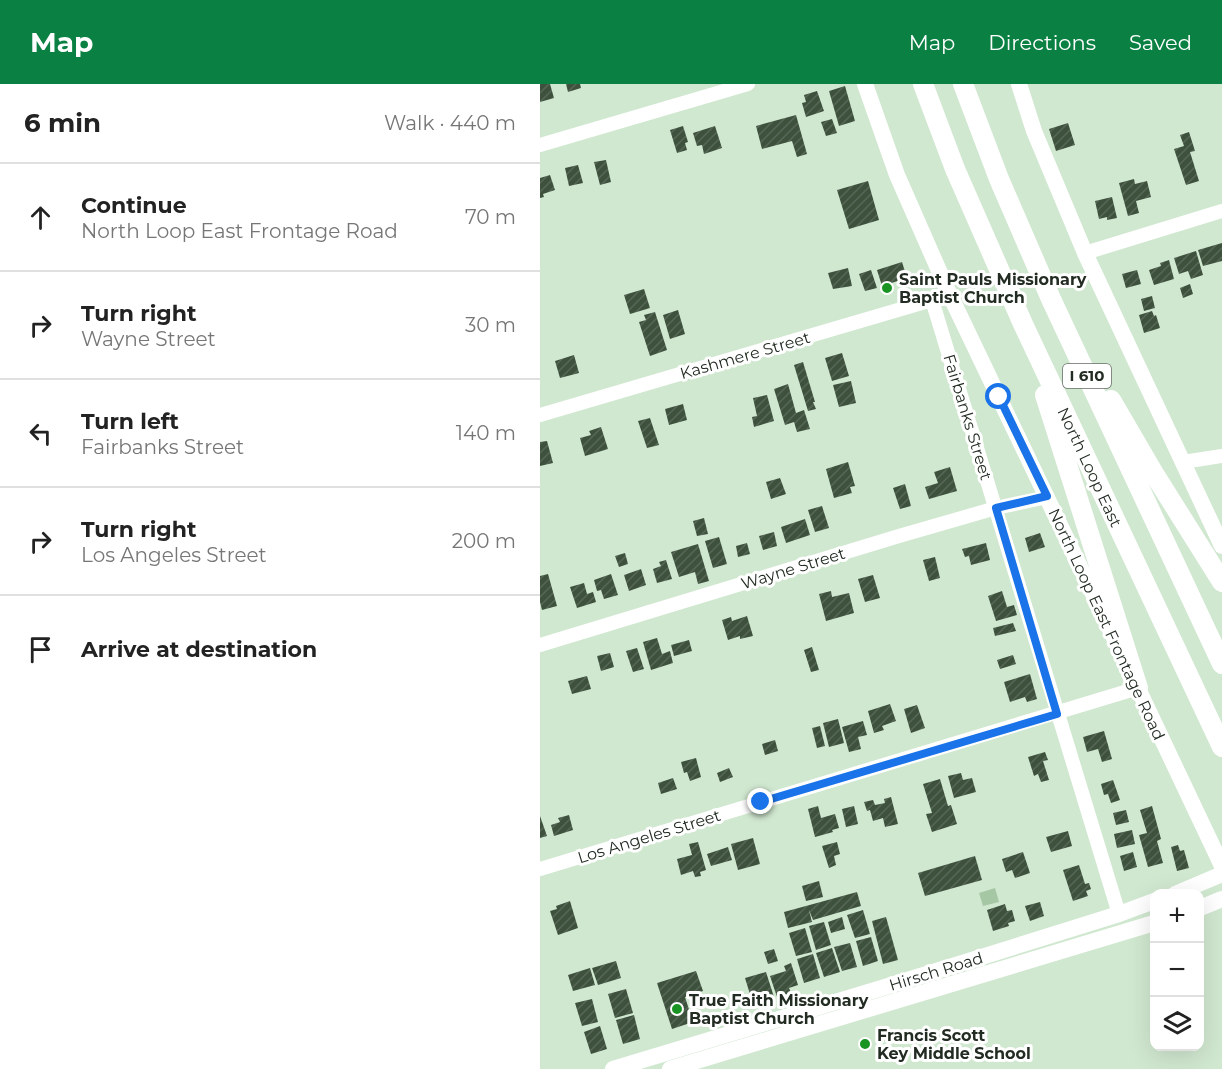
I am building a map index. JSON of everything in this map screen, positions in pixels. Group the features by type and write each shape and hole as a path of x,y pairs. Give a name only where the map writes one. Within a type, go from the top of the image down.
{"highway":[{"name":"North Loop East","path":"922,84 955,169 1023,324 1222,747"},
{"name":"I 610","path":"963,84 999,179 1051,299 1222,664"},
{"path":"1051,299 1153,472 1222,582"},
{"path":"1023,324 1138,688"}],"main road":[{"name":"North Loop East Frontage Road","path":"865,84 897,176 948,291 1138,688 1215,839 1222,866"},
{"path":"1019,84 1034,131 1085,253 1222,546"},
{"path":"1187,889 1222,874"},
{"path":"1204,906 1222,899"},
{"name":"Hirsch Road","path":"670,1069 708,1049 885,987 1150,903"},
{"path":"1029,961 1052,947 1109,928 1119,914"},
{"name":"Hirsch Road","path":"613,1069 708,1049 890,1004 1150,925"},
{"path":"885,987 890,1004"}],"street":[{"path":"540,145 748,84"},
{"path":"1085,253 1222,211"},
{"name":"Kashmere Street","path":"540,415 932,300 948,291"},
{"name":"Fairbanks Street","path":"932,300 1119,914"},
{"path":"1183,462 1222,456"},
{"name":"Wayne Street","path":"540,645 899,536 1047,496"},
{"name":"Los Angeles Street","path":"540,869 1138,688"}],"green space":[{"path":"995,888 999,902 983,906 979,893"}],"building":[{"path":"540,84 550,84 554,98 540,102"},
{"path":"566,84 580,84 581,88 568,92"},
{"path":"845,86 855,121 839,126 829,91"},
{"path":"817,91 824,111 806,117 802,103 806,102 804,95"},
{"path":"796,115 807,154 797,157 792,141 762,149 756,126"},
{"path":"832,119 837,133 826,136 821,122"},
{"path":"1068,123 1075,145 1056,151 1049,129"},
{"path":"683,126 688,142 685,143 687,150 677,153 670,130"},
{"path":"715,126 722,148 704,154 702,145 697,146 693,133"},
{"path":"1189,132 1195,151 1190,152 1199,181 1186,185 1174,149 1184,146 1180,135"},
{"path":"606,160 611,182 600,185 594,162"},
{"path":"578,165 583,183 569,186 565,168"},
{"path":"550,175 555,190 543,194 544,197 540,198 540,178"},
{"path":"1134,179 1135,184 1147,181 1151,197 1136,201 1139,213 1128,216 1119,183"},
{"path":"868,181 879,220 849,229 837,190"},
{"path":"1112,197 1117,218 1099,219 1095,201"},
{"path":"1222,243 1222,261 1203,266 1198,250"},
{"path":"1196,251 1203,275 1191,279 1188,271 1179,274 1174,258"},
{"path":"1169,260 1174,279 1154,285 1149,270"},
{"path":"902,262 907,278 882,286 877,270"},
{"path":"848,268 852,286 833,289 828,273"},
{"path":"871,270 877,288 865,291 859,274"},
{"path":"1137,270 1141,284 1126,288 1122,274"},
{"path":"1190,284 1193,294 1183,298 1180,288"},
{"path":"644,289 650,308 630,314 624,295"},
{"path":"1152,296 1155,308 1144,311 1141,299"},
{"path":"678,310 685,334 670,339 663,315"},
{"path":"1152,311 1154,316 1156,315 1160,328 1144,333 1139,315"},
{"path":"655,312 667,350 650,356 639,322 646,320 644,315"},
{"path":"842,353 849,376 832,381 825,358"},
{"path":"574,355 579,373 560,378 555,361"},
{"path":"803,362 816,409 808,411 794,365"},
{"path":"851,381 856,403 839,407 833,385"},
{"path":"788,384 796,413 804,410 810,429 797,432 794,422 785,425 774,389"},
{"path":"767,395 774,421 754,427 752,417 757,416 753,398"},
{"path":"683,404 687,420 669,425 665,409"},
{"path":"650,418 659,445 647,448 638,421"},
{"path":"601,427 608,449 585,456 580,438 591,435 589,431"},
{"path":"547,441 553,463 540,466 540,442"},
{"path":"848,462 855,486 850,487 852,493 834,498 826,469"},
{"path":"950,467 957,491 929,499 925,487 938,483 934,472"},
{"path":"780,478 786,494 771,499 766,482"},
{"path":"905,484 911,506 900,509 893,488"},
{"path":"822,506 829,528 815,532 808,510"},
{"path":"704,518 708,534 697,536 693,521"},
{"path":"805,519 810,535 786,543 781,527"},
{"path":"774,532 777,546 763,550 759,536"},
{"path":"1040,533 1045,547 1029,552 1025,538"},
{"path":"719,537 727,564 713,568 705,541"},
{"path":"747,543 750,554 738,557 736,546"},
{"path":"986,543 990,560 971,565 969,556 965,557 962,549"},
{"path":"698,544 709,581 698,584 695,572 679,577 671,552"},
{"path":"625,553 628,564 619,567 615,556"},
{"path":"935,557 940,578 929,581 923,560"},
{"path":"666,560 672,579 657,583 653,569 661,566 659,562"},
{"path":"641,569 646,585 629,591 624,575"},
{"path":"548,574 557,606 542,610 540,576"},
{"path":"611,574 618,595 604,599 601,590 597,591 594,580"},
{"path":"873,575 880,598 865,602 858,579"},
{"path":"584,583 587,594 593,592 596,602 577,608 570,587"},
{"path":"831,591 832,597 849,593 854,613 826,621 819,594"},
{"path":"1002,591 1007,607 1014,605 1017,615 996,621 988,596"},
{"path":"747,616 753,636 740,639 740,636 728,640 722,620 731,617 732,621"},
{"path":"1013,623 1016,631 995,636 993,628"},
{"path":"657,638 662,654 670,651 673,663 651,670 643,642"},
{"path":"689,640 692,651 674,656 671,645"},
{"path":"812,647 819,670 811,672 804,650"},
{"path":"637,648 644,669 633,672 626,651"},
{"path":"610,653 614,667 601,671 597,656"},
{"path":"1013,655 1016,664 1000,669 997,660"},
{"path":"1030,674 1037,699 1027,702 1025,697 1010,702 1004,682"},
{"path":"587,676 591,689 572,694 568,681"},
{"path":"890,704 896,721 882,726 884,730 874,733 868,711"},
{"path":"917,705 925,728 911,733 904,709"},
{"path":"838,719 844,743 829,747 823,723"},
{"path":"863,721 867,735 858,737 861,749 849,752 842,727"},
{"path":"820,726 825,746 817,748 812,728"},
{"path":"1104,731 1112,759 1102,762 1098,749 1087,752 1083,737"},
{"path":"775,740 778,751 765,755 762,744"},
{"path":"1045,752 1048,760 1043,761 1049,780 1041,782 1038,774 1034,776 1028,757"},
{"path":"696,758 701,777 690,781 687,772 684,773 681,762"},
{"path":"729,768 733,777 720,782 717,773"},
{"path":"961,773 963,780 972,778 976,792 954,798 948,776"},
{"path":"673,778 677,789 661,794 658,783"},
{"path":"940,779 948,806 951,805 957,824 932,832 926,814 932,813 923,784"},
{"path":"1113,780 1120,800 1111,803 1108,794 1104,795 1101,784"},
{"path":"891,797 898,824 885,827 883,818 873,821 870,810 867,811 864,802 873,800 875,805 885,803 884,799"},
{"path":"818,806 821,818 835,814 839,828 815,837 808,809"},
{"path":"854,806 858,824 846,827 842,809"},
{"path":"1152,806 1161,839 1157,841 1163,863 1148,867 1139,835 1147,833 1140,810"},
{"path":"1126,810 1129,822 1116,825 1113,813"},
{"path":"569,815 573,830 554,836 551,825 560,822 558,818"},
{"path":"540,816 547,836 540,838"},
{"path":"1132,830 1135,844 1117,848 1114,834"},
{"path":"1068,831 1072,846 1051,852 1046,837"},
{"path":"753,838 760,864 738,870 731,844"},
{"path":"698,842 706,870 700,872 701,876 695,877 693,871 681,875 677,859 692,855 689,844"},
{"path":"837,842 840,854 834,856 836,865 829,868 822,846"},
{"path":"1178,845 1180,851 1184,850 1189,868 1177,871 1171,847"},
{"path":"728,847 732,860 711,866 707,854"},
{"path":"1023,852 1030,873 1015,878 1012,870 1006,872 1002,859"},
{"path":"1133,852 1137,867 1124,871 1120,856"},
{"path":"975,856 982,880 925,896 918,873"},
{"path":"1079,865 1085,884 1089,883 1091,889 1086,891 1088,896 1073,901 1063,870"},
{"path":"819,881 823,897 806,901 802,886"},
{"path":"857,892 861,906 813,920 809,910 812,922 788,928 784,912"},
{"path":"570,901 578,928 558,935 550,911"},
{"path":"1040,902 1044,916 1030,921 1025,906"},
{"path":"1005,904 1007,911 1012,910 1015,921 1008,923 1009,926 993,931 987,910"},
{"path":"863,910 870,934 855,938 847,915"},
{"path":"842,917 845,929 831,933 828,922"},
{"path":"886,917 898,960 883,964 872,921"},
{"path":"824,922 831,945 816,950 809,926"},
{"path":"805,928 812,952 796,956 789,933"},
{"path":"871,937 878,961 863,966 856,941"},
{"path":"850,943 857,967 842,971 834,947"},
{"path":"832,948 840,972 824,977 816,953"},
{"path":"774,949 778,961 768,964 764,952"},
{"path":"813,954 820,978 804,983 797,959"},
{"path":"616,961 621,978 598,985 592,968"},
{"path":"791,963 798,985 789,988 791,993 777,997 770,976 786,971 784,966"},
{"path":"590,968 595,985 573,991 568,975"},
{"name":"True Faith Missionary Baptist Church","path":"696,971 703,991 685,997 693,1022 672,1029 657,983"},
{"path":"766,972 774,997 753,1004 745,978"},
{"path":"626,989 633,1013 615,1018 608,994"},
{"path":"592,999 598,1022 582,1026 575,1003"},
{"path":"634,1015 640,1039 623,1044 616,1020"},
{"path":"600,1026 607,1049 591,1054 584,1032"}],"place":[{"name":"Saint Pauls Missionary Baptist Church","path":"887,288"},
{"name":"True Faith Missionary Baptist Church","path":"677,1009"},
{"name":"Francis Scott Key Middle School","path":"865,1044"}],"route":[{"path":"761,802 1057,714 996,508 1047,496 999,397"}]}
